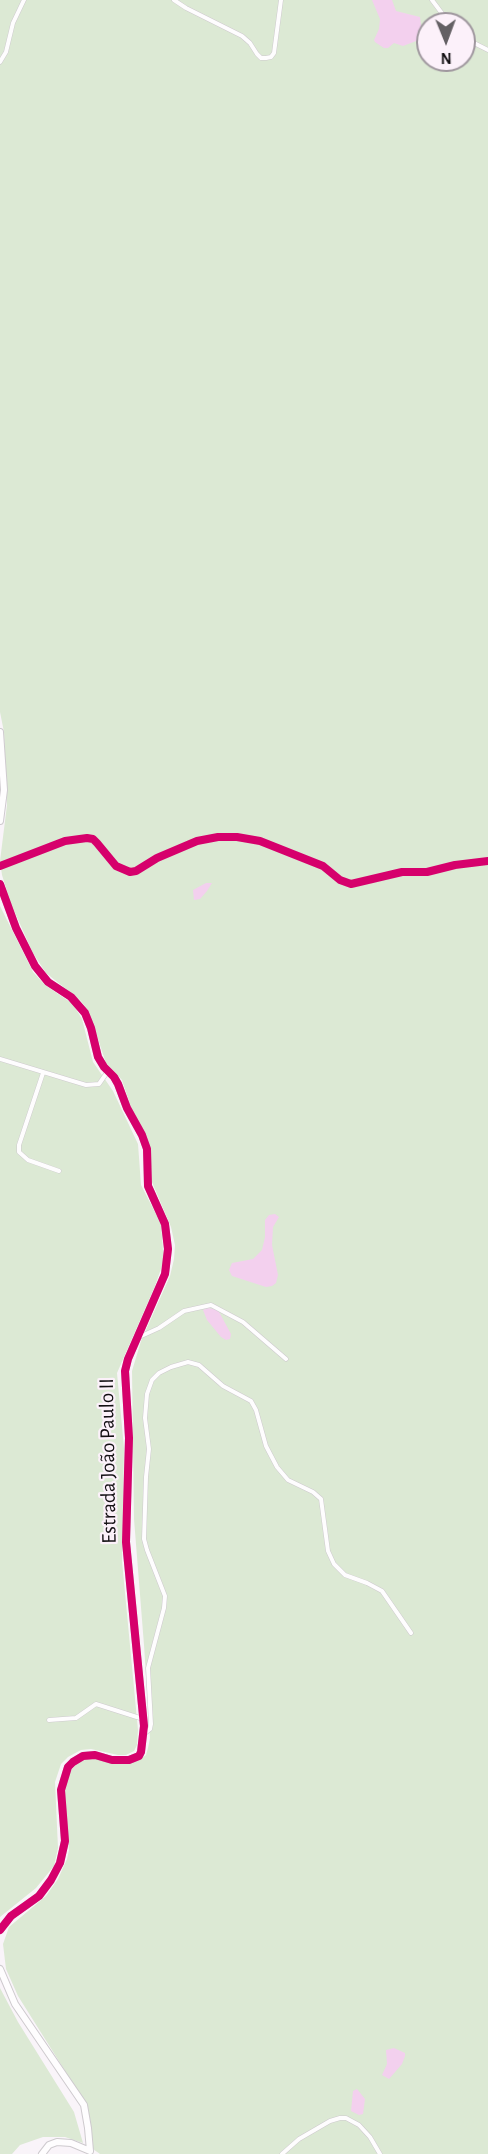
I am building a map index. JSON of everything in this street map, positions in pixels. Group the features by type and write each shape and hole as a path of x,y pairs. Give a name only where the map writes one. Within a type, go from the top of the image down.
{"street":[{"path":"0,63 6,52 13,23 24,0"},
{"path":"174,0 242,36 261,58 271,57 274,53 281,0"},
{"path":"0,732 0,821"},
{"path":"0,866 65,841 87,838 93,839 116,866 130,872 135,872 157,858 197,841 218,837 237,837 260,841 322,866 340,880 351,884 402,872 427,872 455,864 488,861"},
{"name":"Estrada João Paulo II","path":"0,884 16,928 35,966 48,982 71,997 85,1013 92,1028 98,1057 118,1084 127,1108 146,1143 148,1186 167,1231 168,1258 165,1275 136,1338 125,1371 129,1438 126,1542 143,1719 144,1734 141,1752 135,1759 120,1761 90,1755 77,1759 68,1767 61,1790 65,1841 60,1863 39,1896 11,1916 0,1930"},
{"path":"0,1059 92,1085 99,1084 108,1071"},
{"path":"43,1073 19,1145 19,1152 28,1160 59,1171"},
{"path":"136,1338 159,1328 184,1311 211,1305 243,1322 286,1359"},
{"path":"144,1734 150,1729 151,1724 147,1668 164,1608 165,1596 144,1539 149,1449 145,1418 147,1394 152,1380 159,1373 171,1367 188,1362 199,1365 223,1386 251,1401 256,1410 266,1446 277,1467 288,1480 313,1492 321,1499 328,1551 334,1564 345,1575 367,1582 382,1591 411,1633"},
{"path":"49,1720 76,1718 96,1704 143,1719"},
{"path":"0,1969 15,2004 84,2105 92,2152"},
{"path":"282,2154 299,2139 330,2121 346,2118 359,2125 370,2137 380,2154"},
{"path":"42,2154 49,2145 57,2142 71,2143 92,2152"}],"green space":[{"path":"0,0 488,0 488,2154 100,2154 93,2149 90,2119 84,2101 18,1996 6,1969 3,1944 9,1927 46,1896 58,1879 67,1859 69,1850 64,1786 69,1773 78,1762 92,1758 122,1763 138,1761 146,1755 148,1748 150,1738 134,1519 132,1371 141,1341 170,1276 175,1245 171,1227 152,1182 147,1137 132,1110 122,1080 106,1063 89,1012 81,1001 46,973 33,953 11,904 0,861 7,805 4,732 0,712"},
{"path":"0,906 33,972 45,985 73,1004 82,1019 93,1062 113,1091 138,1144 141,1185 161,1224 163,1263 117,1373 124,1448 122,1561 138,1730 137,1745 134,1751 126,1755 91,1749 81,1750 61,1764 55,1782 58,1848 54,1866 36,1888 0,1917"},
{"path":"0,1988 18,2022 74,2112 83,2143 65,2137 43,2137 20,2145 12,2154 0,2154"}],"shaded area":[{"path":"372,0 392,0 396,11 416,16 416,41 403,46 394,43 384,48 374,40 380,19"},
{"path":"206,883 212,883 200,899 194,900 193,890"},
{"path":"275,1214 279,1217 273,1227 272,1245 278,1275 276,1283 266,1287 232,1276 229,1270 232,1263 253,1259 262,1250 265,1220 269,1215"},
{"path":"208,1308 218,1310 231,1334 230,1339 226,1340 221,1337 207,1320 203,1310"},
{"path":"394,2048 405,2053 405,2056 402,2064 389,2079 382,2075 387,2064 386,2050"},
{"path":"357,2089 365,2099 363,2114 359,2115 351,2111 353,2091"}],"cycle path":[{"path":"0,866 65,841 87,838 93,839 116,866 130,872 197,841 218,837 237,837 260,841 323,866 340,880 351,884 402,872 427,872 455,865 488,861"},
{"path":"0,884 16,928 35,966 48,982 71,997 85,1013 98,1057 118,1084 127,1108 142,1135 147,1149 148,1186 165,1224 168,1249 165,1274 128,1359 125,1371 129,1438 126,1542 144,1726 141,1752 139,1756 129,1760 112,1760 95,1755 83,1756 68,1767 61,1790 65,1841 60,1863 39,1896 11,1916 0,1930"}]}
